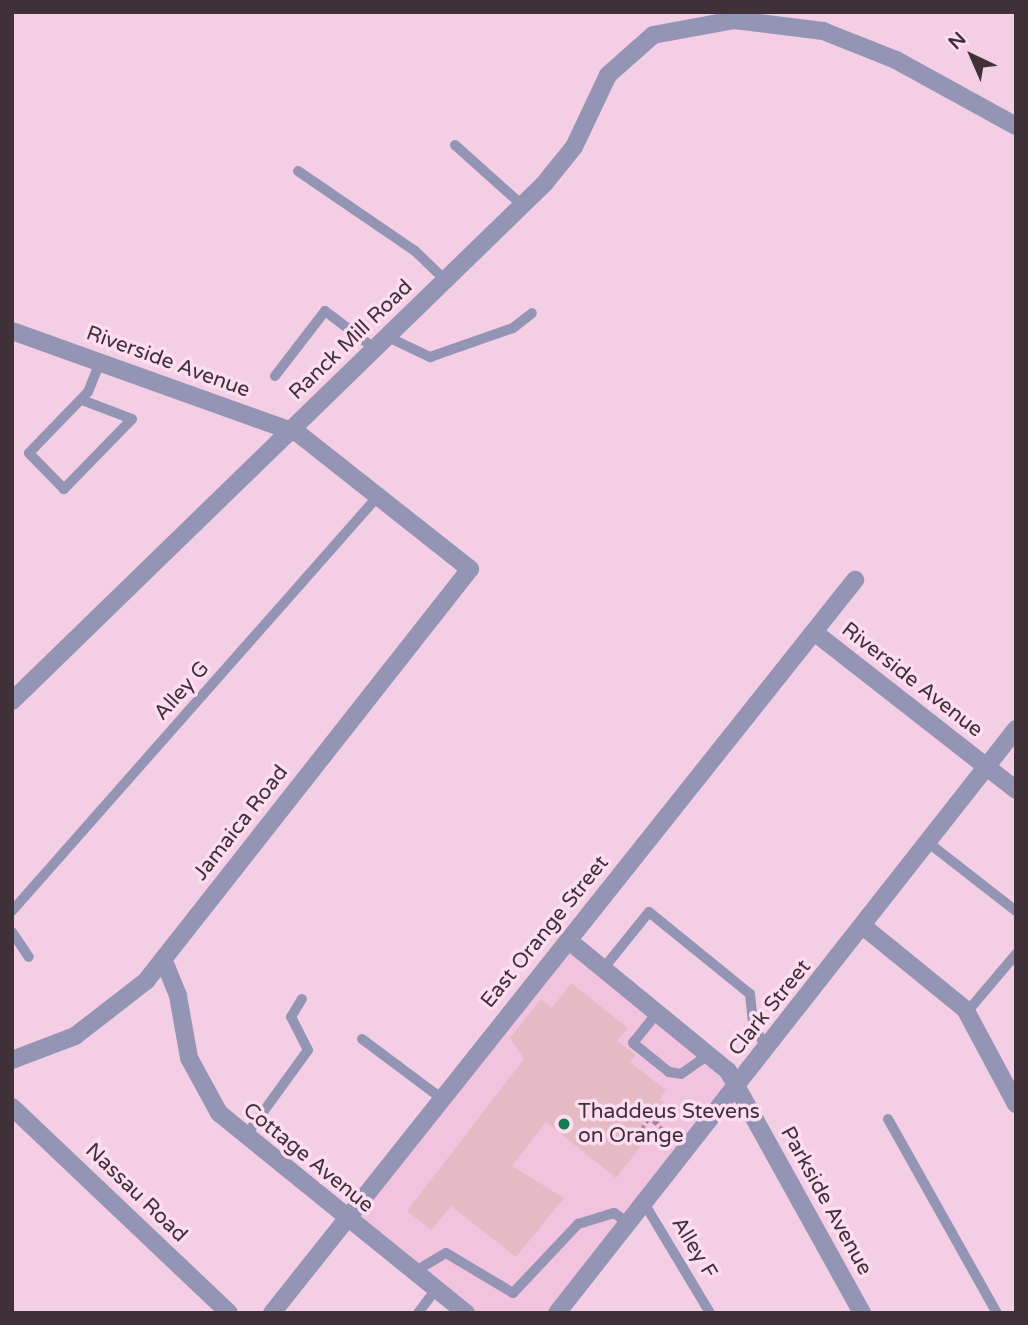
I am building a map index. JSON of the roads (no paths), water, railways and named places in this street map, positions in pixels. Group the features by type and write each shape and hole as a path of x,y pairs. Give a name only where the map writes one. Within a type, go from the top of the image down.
{"street":[{"name":"Ranck Mill Road","path":"12,701 522,205 574,146 621,57 653,35 711,21 764,21 846,38 1016,126"},
{"name":"Riverside Avenue","path":"12,331 290,430 379,495 470,569"},
{"name":"Jamaica Road","path":"12,1059 105,1018 163,961 470,569"},
{"name":"East Orange Street","path":"272,1313 855,580"},
{"name":"Riverside Avenue","path":"814,632 1016,790"},
{"name":"Clark Street","path":"557,1313 621,1218 644,1203 930,844 1016,729"},
{"path":"864,928 967,1012 1016,1104"},
{"name":"Parkside Avenue","path":"568,940 708,1055 737,1087 862,1313"},
{"name":"Cottage Avenue","path":"163,961 199,1082 244,1137 466,1313"},
{"name":"Nassau Road","path":"12,1107 229,1313"}],"lane":[{"path":"455,145 522,205"},
{"path":"298,170 415,251 445,281"},
{"path":"275,376 325,311 381,343 430,357 513,328 532,313"},
{"path":"82,400 132,419 64,489 29,453 82,400 100,362"},
{"name":"Alley G","path":"12,911 379,495"},
{"path":"930,844 1016,911"},
{"path":"603,969 649,912 750,995 753,1025 768,1048"},
{"path":"12,932 29,957"},
{"path":"967,1012 1016,954"},
{"path":"244,1137 309,1050 291,1017 302,999"},
{"path":"657,1013 633,1043 677,1075 708,1055"},
{"path":"362,1038 441,1098"},
{"path":"888,1119 997,1313"},
{"name":"Alley F","path":"644,1203 710,1313"},
{"path":"414,1272 446,1253 513,1293 528,1284 578,1224 621,1218"},
{"path":"418,1313 436,1290"}],"place":[{"name":"Thaddeus Stevens on Orange","path":"564,1124"}]}
